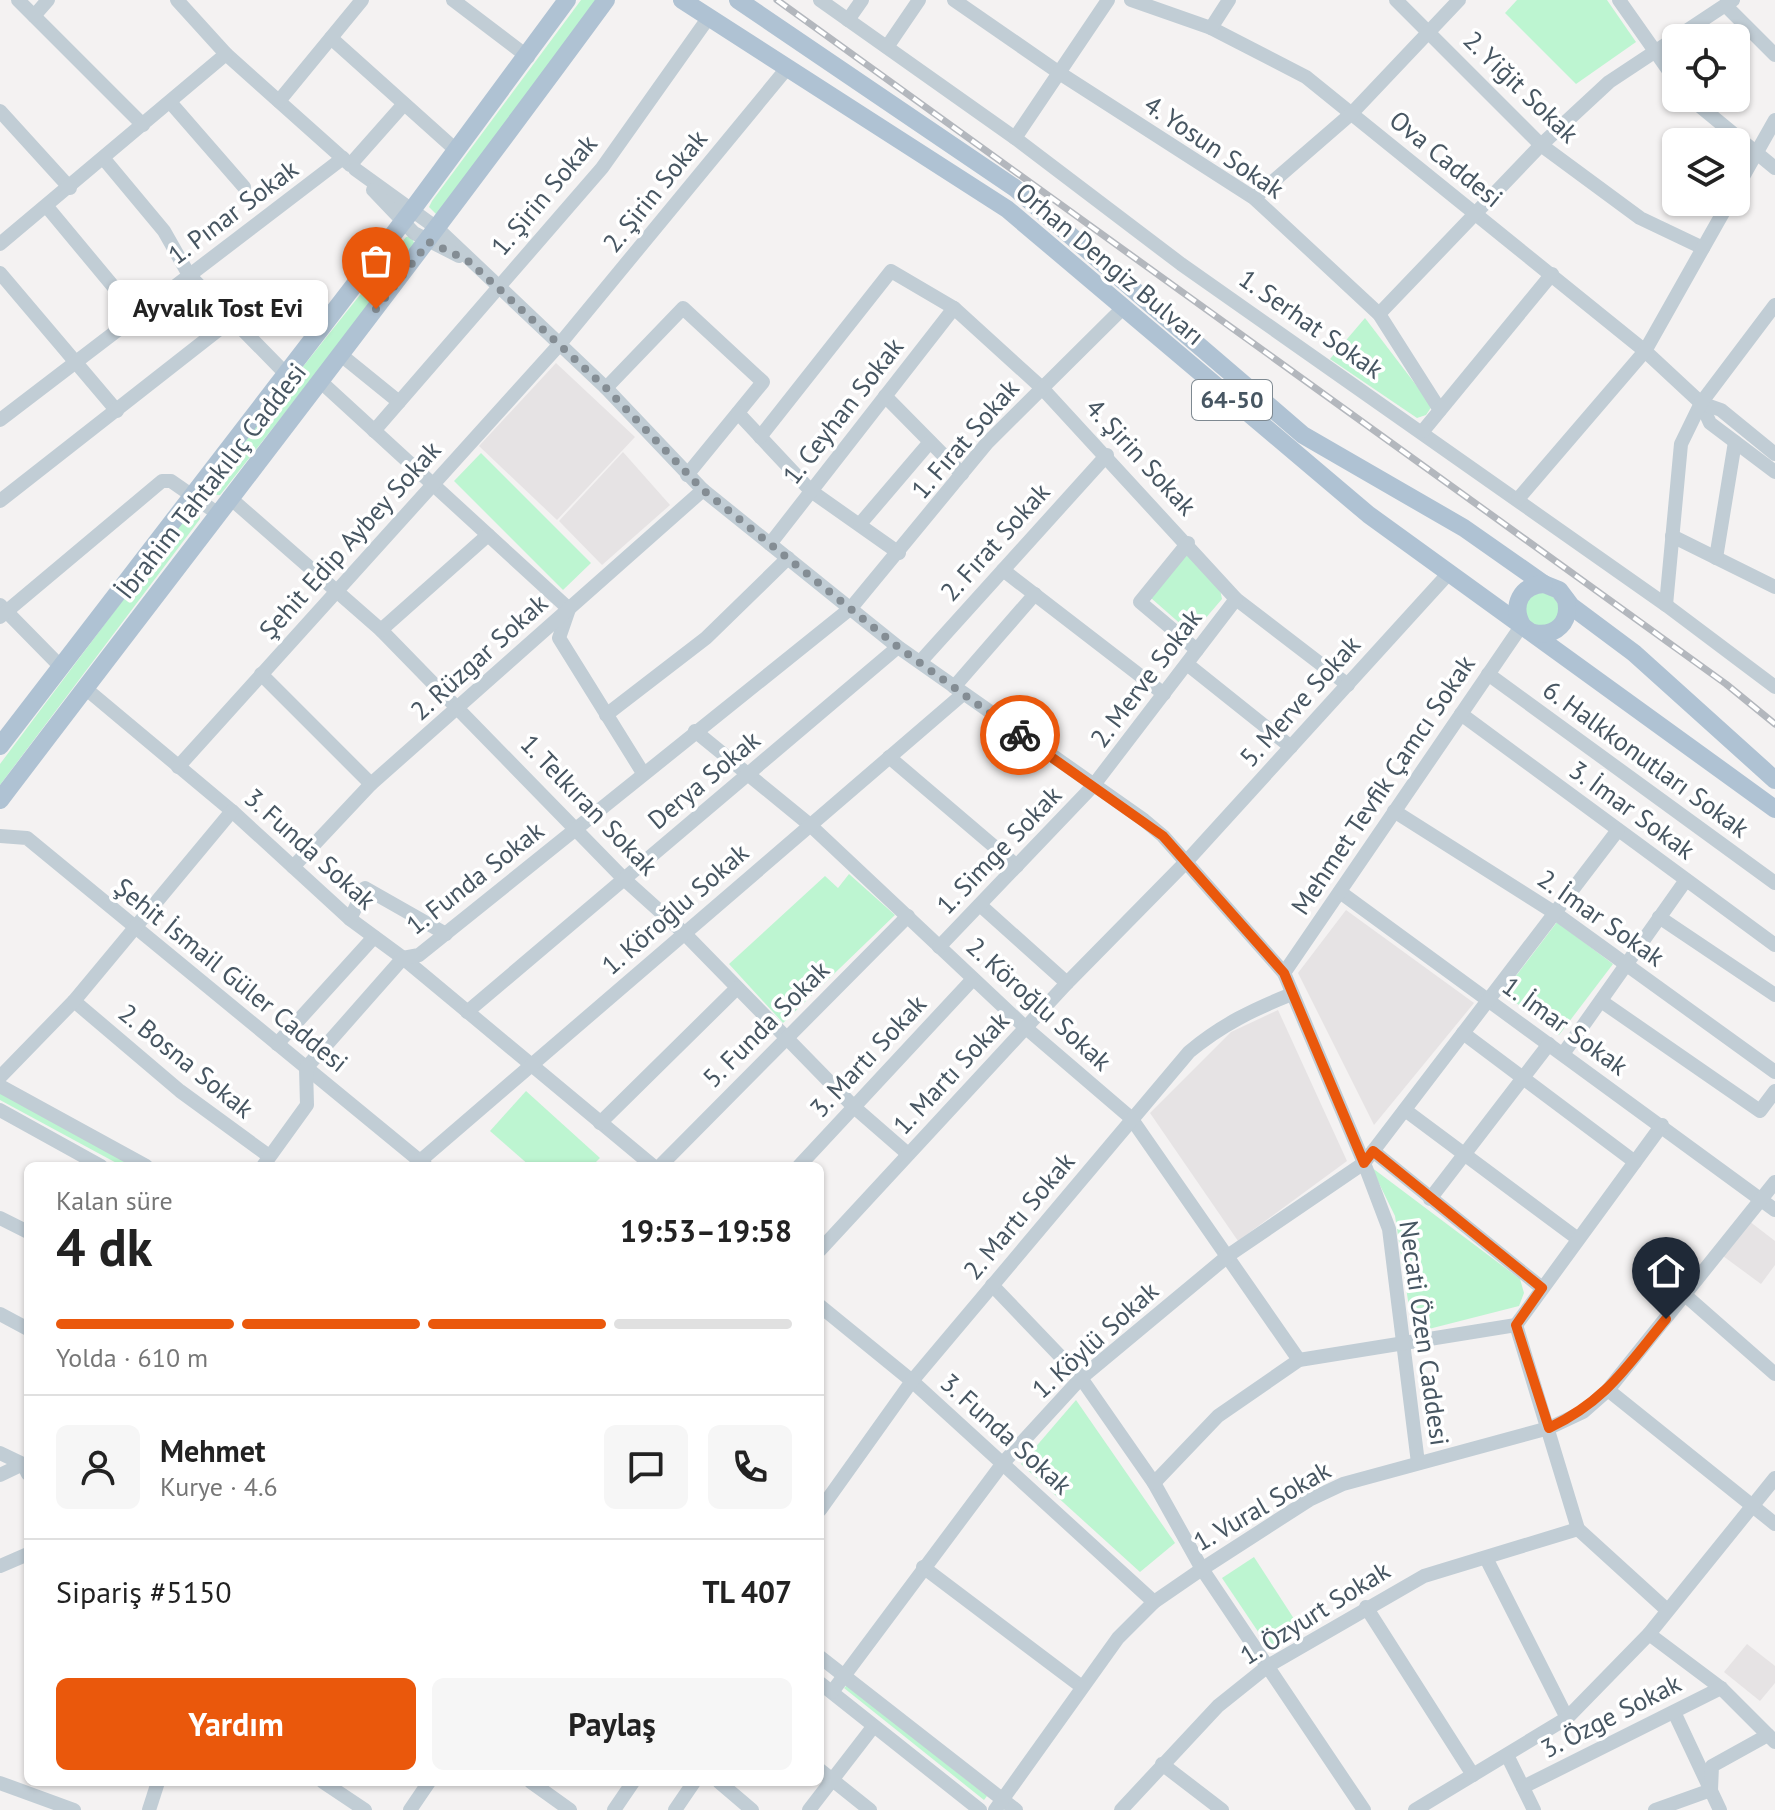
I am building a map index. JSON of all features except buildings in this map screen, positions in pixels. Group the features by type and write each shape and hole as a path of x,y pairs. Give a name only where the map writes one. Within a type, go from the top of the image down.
{"main road":[{"name":"İbrahim Tahtakılıç Caddesi","path":"0,746 407,217 528,57 567,0"},
{"name":"İbrahim Tahtakılıç Caddesi","path":"0,800 229,497 433,235 606,0"},
{"name":"Orhan Dengiz Bulvarı","path":"682,0 1007,209 1358,507 1775,809"},
{"name":"Orhan Dengiz Bulvarı","path":"738,0 1015,188 1303,435 1464,528 1544,584 1559,590 1566,600 1634,653 1775,780"},
{"path":"1544,584 1530,587 1520,597 1517,611 1528,629 1551,633 1560,627 1568,611 1566,600"}],"street":[{"path":"18,0 143,125"},
{"path":"34,16 48,0"},
{"name":"Necati Özen Caddesi","path":"177,0 226,54 407,217 467,260 606,388 703,490 898,647 1144,820 1186,862 1284,973 1369,1157 1389,1229 1418,1463"},
{"path":"279,101 362,0"},
{"path":"453,0 528,57"},
{"name":"1. Serhat Sokak","path":"820,0 1015,138 1181,264 1423,431 1775,687"},
{"path":"848,20 862,0"},
{"path":"887,47 919,0"},
{"name":"4. Yosun Sokak","path":"954,0 1061,74 1254,198 1379,314 1440,410"},
{"path":"1015,138 1108,0"},
{"name":"Ova Caddesi","path":"1131,0 1211,28 1306,77 1645,351 1701,403 1710,423 1775,472"},
{"path":"1211,28 1229,0"},
{"name":"2. Yiğit Sokak","path":"1396,0 1541,145 1640,218 1703,248"},
{"path":"1254,198 1352,113 1459,0"},
{"path":"1619,0 1662,64"},
{"path":"1379,314 1541,145 1609,82 1652,52 1730,3 1775,55"},
{"name":"1. Şirin Sokak","path":"374,431 602,168 709,17"},
{"path":"331,38 457,151"},
{"path":"0,244 48,208 226,54"},
{"name":"2. Şirin Sokak","path":"559,345 788,67"},
{"path":"170,102 244,187"},
{"name":"1. Pınar Sokak","path":"0,420 189,275 349,164 404,104"},
{"path":"0,111 70,188"},
{"path":"1707,112 1775,168"},
{"path":"1750,164 1775,120"},
{"path":"104,159 164,231 189,275 285,373"},
{"path":"48,208 137,315"},
{"path":"1518,499 1645,351 1721,216"},
{"name":"4. Şirin Sokak","path":"760,437 891,271 954,308 1042,388 1107,455 1236,599 1348,685"},
{"path":"0,273 117,411"},
{"path":"1423,431 1552,274"},
{"path":"606,388 683,308 763,382 687,475"},
{"name":"1. Ceyhan Sokak","path":"770,544 954,308"},
{"name":"1. Fırat Sokak","path":"851,608 962,474 1042,388 1123,308"},
{"path":"1666,605 1681,444 1701,403 1774,308"},
{"path":"0,501 231,320"},
{"name":"Şehit Edip Aybey Sokak","path":"178,767 559,345"},
{"path":"341,355 399,402"},
{"path":"320,381 569,609 559,638 643,773"},
{"path":"885,396 962,474"},
{"name":"Ova Caddesi","path":"1701,403 1721,410 1775,454"},
{"path":"738,413 811,491 899,553"},
{"path":"860,524 930,442"},
{"path":"1716,558 1735,442"},
{"name":"2. Fırat Sokak","path":"920,662 1107,455"},
{"path":"61,667 2,611 162,481 171,481 217,513"},
{"name":"2. Rüzgar Sokak","path":"293,867 371,784 703,490"},
{"name":"1. Telkıran Sokak","path":"229,497 381,630 577,827 624,879 684,933 854,1107 908,1154"},
{"path":"381,630 488,535"},
{"path":"1672,536 1775,587"},
{"path":"1188,543 1140,602 1197,650"},
{"path":"606,715 706,638 788,558"},
{"path":"1003,570 1164,694"},
{"name":"5. Merve Sokak","path":"1186,862 1449,573"},
{"name":"1. Köroğlu Sokak","path":"424,1162 531,1065 889,757 958,691 1035,594"},
{"name":"2. Merve Sokak","path":"1093,786 1236,599"},
{"name":"1. Funda Sokak","path":"306,1068 403,958 419,955 446,934 851,608"},
{"name":"Mehmet Tevfik Çamcı Sokak","path":"1284,973 1488,674 1528,629"},
{"name":"Derya Sokak","path":"467,1012 898,647"},
{"path":"1187,664 1291,747"},
{"path":"261,674 371,784"},
{"name":"6. Halkkonutları Sokak","path":"1488,674 1775,883"},
{"name":"3. Funda Sokak","path":"85,688 232,811 350,919 403,958 648,1162"},
{"name":"3. İmar Sokak","path":"1461,714 1775,945"},
{"name":"2. Köroğlu Sokak","path":"695,731 810,825 1026,1028 1131,1118 1299,1360"},
{"path":"889,757 1017,866"},
{"name":"1. Simge Sokak","path":"939,947 1093,786"},
{"path":"0,1077 74,1001 232,811"},
{"name":"2. İmar Sokak","path":"1394,811 1555,913 1775,1072"},
{"name":"1. Köylü Sokak","path":"826,1688 844,1676 1003,1463 1081,1378 1229,1255 1369,1157 1618,830"},
{"name":"Şehit İsmail Güler Caddesi","path":"0,836 27,838 422,1162"},
{"name":"1. Martı Sokak","path":"824,1246 1067,983 1186,862"},
{"path":"1563,1054 1686,880"},
{"path":"350,919 365,888 446,934"},
{"name":"1. İmar Sokak","path":"1340,892 1775,1210"},
{"path":"980,905 1067,983"},
{"name":"5. Funda Sokak","path":"664,1162 908,916"},
{"path":"1659,917 1775,995"},
{"path":"277,1044 374,937"},
{"name":"3. Martı Sokak","path":"803,1162 973,979"},
{"path":"600,1123 737,988"},
{"name":"2. Martı Sokak","path":"824,1494 912,1381 1189,1052 1214,1031 1243,1014 1292,994"},
{"name":"2. Bosna Sokak","path":"74,1001 266,1161"},
{"path":"1601,1001 1760,1111 1775,1091"},
{"path":"1463,1033 1635,1162"},
{"path":"1430,1199 1549,1044"},
{"path":"266,1161 307,1105 306,1068"},
{"path":"0,1086 139,1162"},
{"path":"0,1110 94,1162"},
{"path":"1405,1110 1578,1239"},
{"path":"1154,1483 1218,1416 1299,1360 1516,1325 1662,1125"},
{"path":"1369,1157 1430,1199 1542,1288"},
{"name":"1. Vural Sokak","path":"999,1805 1118,1638 1154,1602 1309,1500 1343,1484 1549,1428 1583,1412 1608,1390 1775,1182"},
{"path":"0,1218 24,1230"},
{"path":"992,1285 1081,1378 1154,1483 1202,1569 1364,1810"},
{"path":"1685,1295 1775,1374"},
{"name":"3. Funda Sokak","path":"824,1309 912,1381 1154,1602"},
{"path":"0,1314 24,1322"},
{"path":"1516,1325 1578,1529 1667,1610"},
{"path":"1608,1390 1775,1524"},
{"path":"0,1453 24,1468"},
{"path":"0,1475 24,1469"},
{"path":"1415,1810 1567,1718 1649,1634 1775,1478"},
{"name":"1. Özyurt Sokak","path":"1121,1810 1218,1706 1268,1666 1424,1576 1578,1529"},
{"path":"0,1566 24,1556"},
{"path":"1486,1558 1567,1718"},
{"path":"923,1567 1082,1687"},
{"path":"1366,1607 1473,1775"},
{"path":"1649,1634 1721,1688 1771,1738 1712,1766 1711,1790"},
{"path":"824,1660 999,1805 1016,1810"},
{"path":"826,1688 980,1810"},
{"name":"3. Özge Sokak","path":"1523,1787 1721,1688"},
{"path":"1674,1712 1720,1810"},
{"path":"870,1810 826,1775 873,1727"},
{"path":"1507,1755 1534,1810"},
{"path":"1162,1764 1222,1810"},
{"path":"0,1783 34,1789 74,1810"},
{"path":"149,1810 157,1786"},
{"path":"329,1786 365,1810"},
{"path":"410,1810 426,1786"},
{"path":"537,1786 570,1810"},
{"path":"614,1810 630,1786"},
{"path":"675,1810 691,1786"},
{"path":"724,1786 752,1810"},
{"path":"809,1810 821,1786"},
{"path":"1655,1810 1711,1790"}],"shaded area":[{"path":"556,363 635,437 557,520 479,446"},
{"path":"623,452 670,505 602,565 559,521"},
{"path":"1346,910 1474,1003 1374,1125 1298,973"},
{"path":"1278,1010 1347,1161 1238,1241 1150,1113 1231,1032"},
{"path":"1749,1221 1775,1241 1775,1265 1761,1284 1723,1256"},
{"path":"1747,1644 1775,1666 1775,1683 1760,1701 1724,1672"}],"green space":[{"path":"581,0 598,0 437,215 429,207 432,201"},
{"path":"1517,0 1607,0 1636,42 1576,84 1505,13"},
{"path":"411,236 416,247 220,495 211,495 208,486 406,237"},
{"path":"1365,318 1432,406 1426,415 1417,418 1330,359"},
{"path":"481,453 591,563 563,590 454,481"},
{"path":"191,509 199,511 200,519 0,785 0,764"},
{"path":"1186,554 1220,589 1222,599 1192,634 1151,598"},
{"path":"1542,593 1554,598 1559,610 1554,622 1542,627 1530,622 1525,610 1530,598"},
{"path":"849,874 895,915 783,1023 729,964 825,876 838,888"},
{"path":"1557,922 1613,964 1559,1035 1503,993"},
{"path":"526,1091 600,1158 596,1162 525,1162 490,1131"},
{"path":"0,1093 126,1162 115,1162 0,1100"},
{"path":"1371,1167 1520,1279 1524,1293 1519,1306 1413,1333 1395,1216"},
{"path":"1076,1400 1175,1543 1140,1572 1021,1464"},
{"path":"1254,1557 1300,1628 1269,1648 1222,1578"},
{"path":"847,1685 987,1796 984,1800 844,1688"}],"railway":[{"path":"777,0 1726,684 1775,724"}],"way so far":[{"path":"376,309 429,242 467,260 606,388 703,490 898,647 1020,735"}],"place":[{"name":"Ayvalık Tost Evi","path":"376,309"}],"route":[{"path":"1020,735 1163,836 1284,973 1364,1163 1373,1151 1542,1288 1516,1325 1549,1428 1583,1412 1608,1390 1666,1319"}]}
